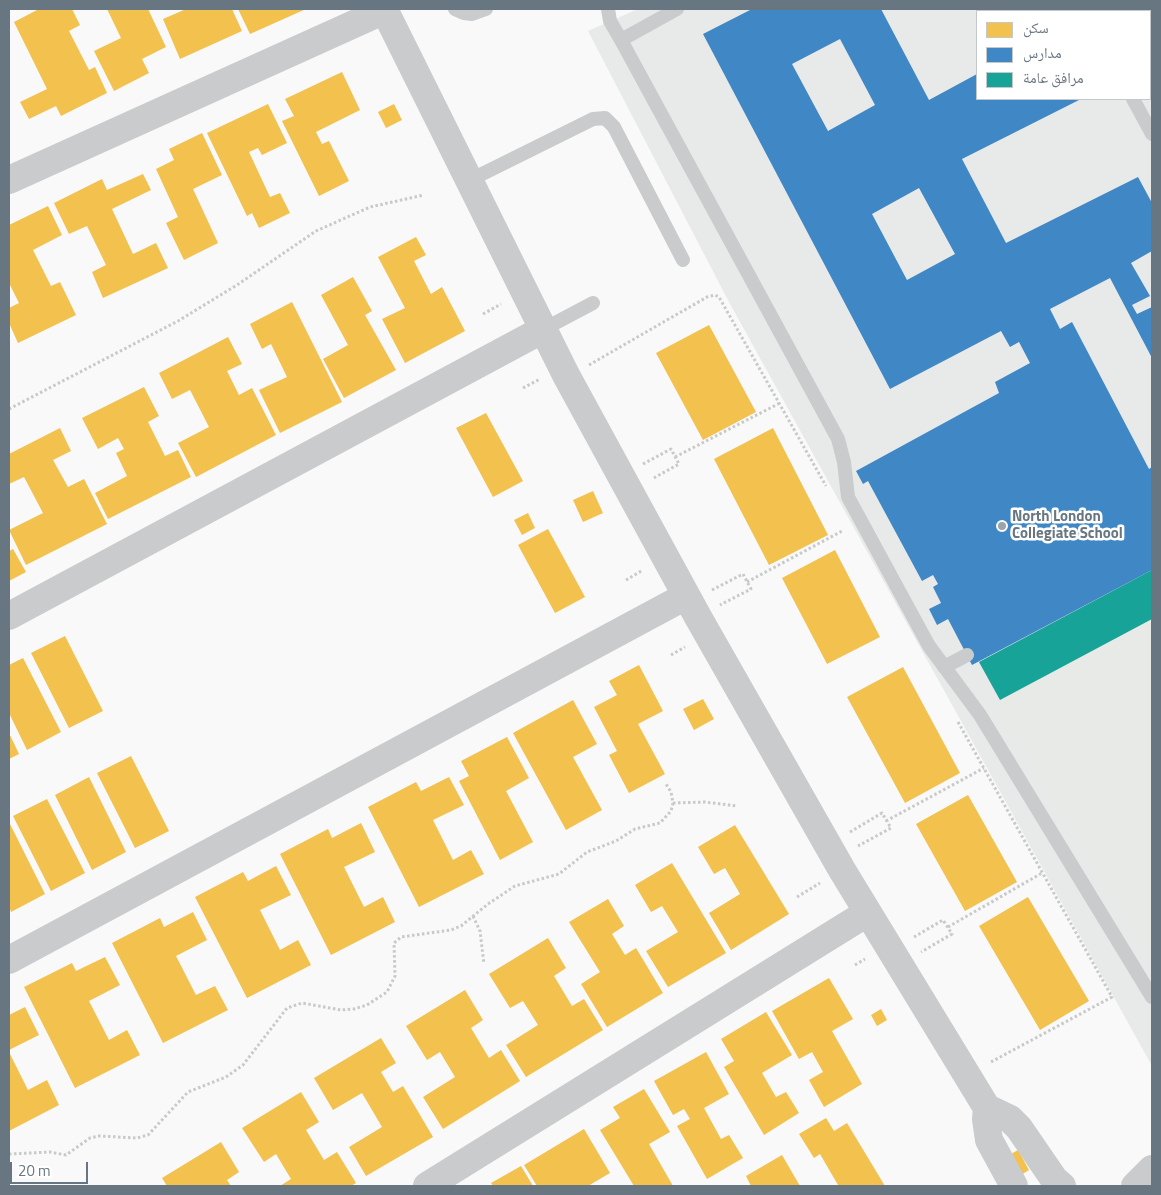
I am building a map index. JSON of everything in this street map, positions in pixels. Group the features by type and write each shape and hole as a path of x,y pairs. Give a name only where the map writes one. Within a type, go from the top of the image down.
{"street":[{"path":"9,180 384,9 566,375 691,605 867,913 987,1108 1010,1119 1019,1128 1062,1186"},
{"path":"9,616 542,330"},
{"path":"9,960 691,605"},
{"path":"427,1186 867,913"},
{"path":"987,1108 986,1119 989,1140 1014,1186"},
{"path":"1135,1186 1152,1168"}],"lane":[{"path":"455,9 472,14 486,9"},
{"path":"608,9 610,21 838,439 844,462 846,486 853,506 929,646 980,715 1152,997"},
{"path":"621,40 677,9"},
{"path":"1134,100 1152,134"},
{"path":"468,181 593,119 605,118 614,127 683,260"},
{"path":"542,330 593,303"},
{"path":"944,667 966,655"}],"path":[{"path":"9,409 178,321 237,285 316,231 370,207 424,194"},
{"path":"566,375 598,360 707,297 715,295 722,300 831,494"},
{"path":"675,457 780,403"},
{"path":"671,450 679,464 625,483 671,450"},
{"path":"747,582 849,527"},
{"path":"743,574 751,589 691,605 743,574"},
{"path":"955,716 1112,997 966,1076"},
{"path":"886,821 984,768"},
{"path":"9,1154 50,1152 66,1155 90,1138 99,1136 137,1138 148,1135 188,1092 226,1077 243,1065 287,1008 302,1003 341,1010 368,1005 387,992 395,976 393,948 397,939 405,936 452,930 461,926 515,886 559,874 587,852 616,841 634,829 660,823 671,811 671,792 666,784"},
{"path":"672,803 705,802 737,806"},
{"path":"882,813 890,828 832,851 882,813"},
{"path":"948,927 1042,873"},
{"path":"473,916 480,931 484,964"},
{"path":"943,920 952,934 895,958 943,920"}],"shaded area":[{"name":"North London Collegiate School","path":"638,9 1130,9 976,10 976,100 1151,100 1151,50 1152,52 1152,1066 730,304 588,31"},
{"path":"1152,619 1152,961 995,703"}],"building: سكن":[{"path":"39,9 72,9 80,25 69,31 89,70 95,67 107,93 61,116 56,106 29,119 20,102 47,89 14,22"},
{"path":"107,9 148,9 166,47 142,59 149,73 114,91 94,51 121,38"},
{"path":"186,9 232,9 242,31 180,59 163,19"},
{"path":"238,9 306,9 250,34"},
{"path":"342,72 360,110 316,132 322,144 329,141 349,181 319,196 282,121 294,116 285,99"},
{"path":"268,104 287,143 262,155 258,148 249,152 270,197 280,193 290,213 259,228 252,213 247,216 207,133"},
{"path":"394,104 402,120 386,128 378,112"},
{"path":"202,133 222,175 193,189 218,243 184,260 166,223 178,217 156,169 174,160 169,149"},
{"path":"143,174 151,190 112,209 133,254 156,243 168,268 103,298 92,272 106,265 87,226 69,234 54,203 102,179 107,190"},
{"path":"48,206 62,235 33,250 51,286 60,282 76,315 18,343 9,323 9,308 19,303 9,283 9,225"},
{"path":"416,237 426,255 414,261 431,294 442,287 465,331 405,363 382,319 405,308 378,257"},
{"path":"353,277 372,311 365,315 396,370 344,398 323,359 348,345 321,295"},
{"path":"292,302 342,402 280,433 259,390 287,377 271,344 262,349 250,324"},
{"path":"709,325 756,412 703,440 656,353"},
{"path":"228,337 242,364 227,371 239,395 252,388 276,435 196,477 178,443 209,427 190,390 172,399 159,373"},
{"path":"144,387 159,416 148,422 165,456 178,450 191,477 108,519 95,493 127,476 116,453 124,449 118,438 98,449 82,418"},
{"path":"486,413 523,481 493,497 456,428"},
{"path":"60,428 71,451 53,460 68,487 84,479 107,524 26,565 9,530 43,513 24,477 9,484 9,454"},
{"path":"773,428 828,535 769,565 714,459"},
{"path":"593,491 603,513 583,522 573,500"},
{"path":"528,513 535,528 522,535 514,520"},
{"path":"548,529 585,597 555,613 518,545"},
{"path":"13,549 26,572 9,581 9,551"},
{"path":"835,550 880,637 827,664 782,578"},
{"path":"65,636 103,711 69,728 31,653"},
{"path":"23,658 61,732 27,750 9,713 9,665"},
{"path":"639,665 663,711 638,724 665,774 629,793 609,755 617,751 594,707 617,695 609,681"},
{"path":"903,667 960,773 905,803 847,697"},
{"path":"703,699 714,719 694,730 683,709"},
{"path":"573,700 597,744 573,757 602,810 566,830 513,733"},
{"path":"9,733 19,754 9,759"},
{"path":"507,737 529,778 506,791 533,842 500,860 459,781 469,776 461,761"},
{"path":"131,756 169,831 135,848 97,773"},
{"path":"89,777 126,852 92,870 55,795"},
{"path":"449,777 464,805 433,820 453,860 471,850 484,874 419,907 368,807 416,782 421,791"},
{"path":"968,795 1017,882 965,911 916,824"},
{"path":"47,799 85,873 51,891 13,816"},
{"path":"9,822 45,894 11,912 9,906"},
{"path":"361,823 375,852 344,867 364,907 383,897 395,922 331,955 280,854 328,829 332,838"},
{"path":"735,825 789,914 731,950 709,913 740,894 725,868 714,874 698,847"},
{"path":"672,863 726,953 668,987 646,951 678,932 662,906 651,912 635,885"},
{"path":"276,866 291,895 260,910 280,950 298,940 311,965 247,998 195,897 243,872 248,881"},
{"path":"1028,897 1089,1001 1040,1030 979,926"},
{"path":"608,899 624,926 612,934 625,955 636,948 663,993 607,1027 581,984 600,972 569,922"},
{"path":"193,912 207,940 176,956 196,995 215,986 228,1010 163,1043 112,943 160,918 164,927"},
{"path":"548,938 566,968 554,976 572,1006 584,999 603,1030 526,1077 506,1045 538,1025 523,1001 510,1008 489,974"},
{"path":"105,957 120,985 89,1001 109,1040 127,1030 140,1055 75,1088 24,987 72,963 76,971"},
{"path":"829,978 853,1019 832,1031 862,1084 824,1107 809,1080 823,1072 812,1052 799,1059 772,1011"},
{"path":"465,990 483,1020 471,1028 489,1058 501,1050 520,1081 443,1129 423,1097 455,1077 440,1052 427,1060 406,1026"},
{"path":"25,1007 39,1035 9,1050 9,1015"},
{"path":"881,1009 887,1020 877,1026 871,1015"},
{"path":"766,1012 792,1055 762,1073 776,1097 786,1092 799,1113 764,1135 724,1067 734,1061 721,1039"},
{"path":"381,1038 396,1063 381,1072 393,1092 403,1086 433,1137 366,1176 349,1147 382,1127 362,1093 333,1110 314,1078"},
{"path":"9,1052 28,1090 47,1080 59,1105 9,1131"},
{"path":"706,1052 729,1094 704,1108 721,1139 729,1135 743,1158 707,1179 677,1126 690,1119 684,1109 673,1115 654,1081"},
{"path":"644,1089 670,1132 649,1144 673,1186 634,1186 600,1130 620,1118 613,1107"},
{"path":"301,1092 319,1122 306,1130 324,1160 337,1152 356,1183 351,1186 280,1186 291,1179 276,1154 264,1162 242,1128"},
{"path":"826,1118 834,1131 847,1123 885,1186 836,1186 838,1185 820,1154 814,1158 799,1134"},
{"path":"584,1129 610,1173 588,1186 537,1186 524,1165"},
{"path":"221,1142 239,1172 227,1180 231,1186 167,1186 162,1178"},
{"path":"1018,1150 1029,1170 1016,1178 1004,1158"},
{"path":"782,1155 800,1186 751,1186 746,1176"},
{"path":"521,1166 533,1186 493,1186 491,1183"}],"building: مدارس":[{"path":"752,9 881,9 929,100 976,75 976,100 1079,100 962,159 1006,243 1138,177 1152,203 1152,251 1131,263 1150,296 1132,305 1137,314 1152,307 1152,358 1110,278 1050,309 1060,329 1072,322 1149,469 1152,467 1152,570 972,665 948,619 937,625 929,609 941,603 933,587 938,584 933,575 922,581 868,481 863,484 856,471 999,393 995,382 1030,363 1019,342 1010,347 1001,331 890,389 703,34","holes":["840,39 875,105 828,131 792,64","919,188 955,254 907,280 872,214"]}],"building: مرافق عامة":[{"path":"1152,570 1152,619 1000,700 979,662"}],"place":[{"name":"North London Collegiate School","path":"1002,526"}]}
